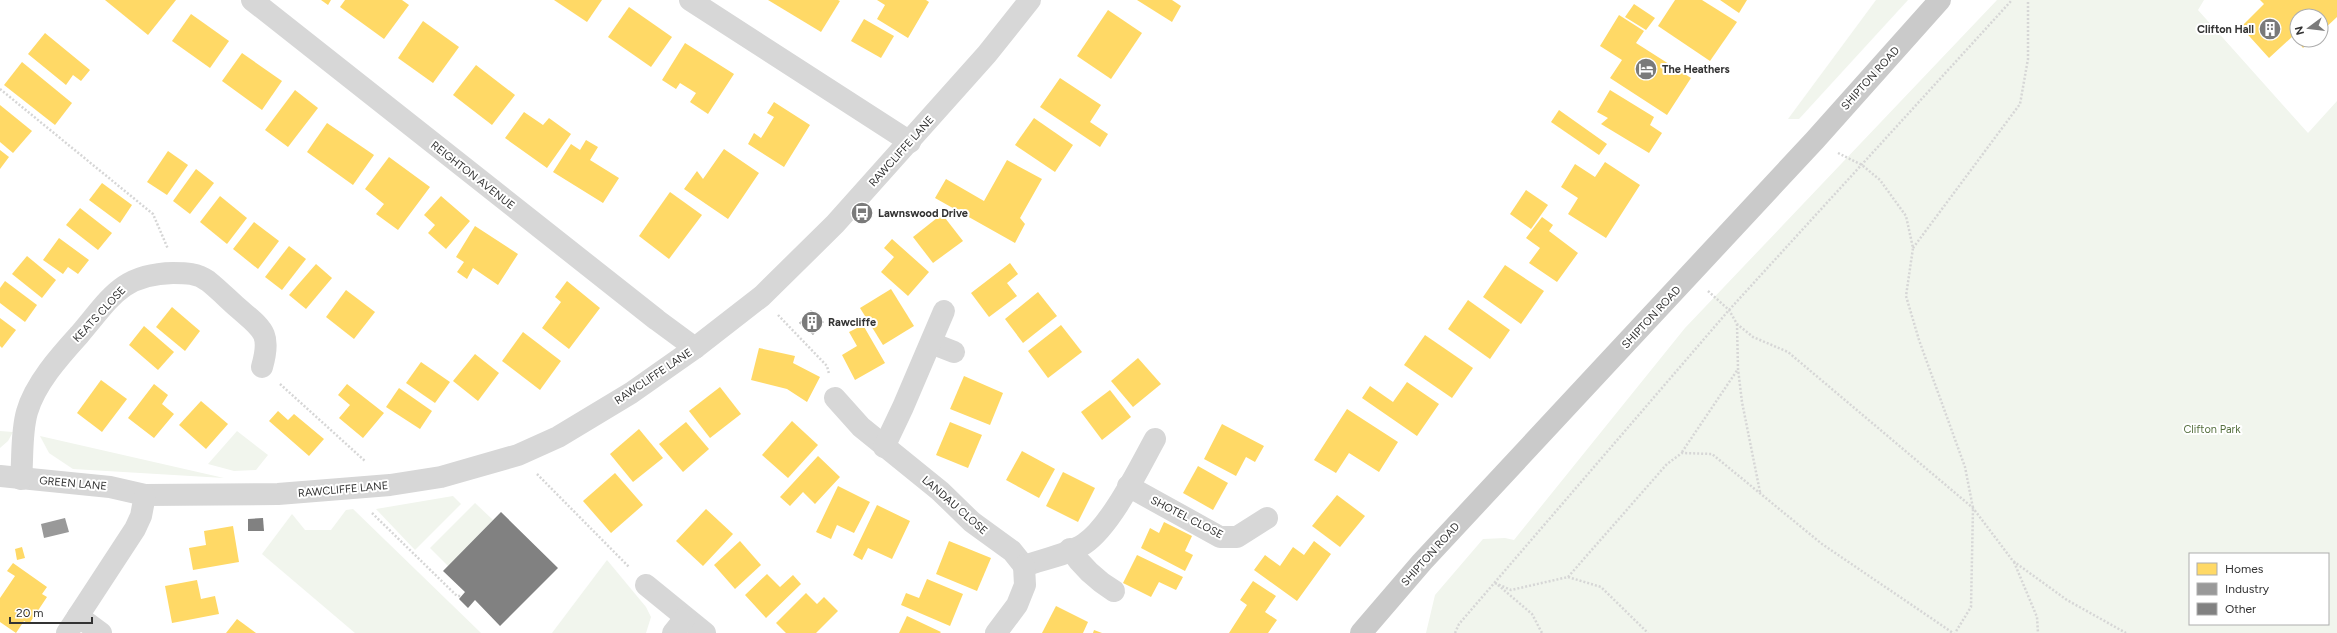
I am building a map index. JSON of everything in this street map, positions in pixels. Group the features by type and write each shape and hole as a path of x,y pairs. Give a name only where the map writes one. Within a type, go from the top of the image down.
{"main road":[{"name":"SHIPTON ROAD","path":"1361,633 1422,562 1815,140 1940,0"}],"street":[{"name":"REIGHTON AVENUE","path":"252,0 650,315 695,348"},
{"path":"690,0 910,142"},
{"name":"RAWCLIFFE LANE","path":"145,495 278,494 390,485 441,477 518,455 558,437 598,414 695,348 762,296 836,224 987,54 1030,0"},
{"name":"KEATS CLOSE","path":"21,479 26,414 32,398 63,352 118,290 129,283 154,274 179,273 193,274 207,281 263,330 267,349 262,368"},
{"path":"884,446 944,311"},
{"path":"931,343 954,352"},
{"name":"LANDAU CLOSE","path":"835,398 861,427 940,491 972,522 1012,551 1024,566"},
{"path":"996,633 1017,605 1025,585 1024,566 1084,544 1101,527 1128,486 1155,439"},
{"name":"GREEN LANE","path":"0,476 110,487 145,495"},
{"name":"SHOTEL CLOSE","path":"1128,486 1220,537 1237,537 1267,518"},
{"path":"101,633 72,624 135,529 141,516 145,495"},
{"path":"1070,549 1078,562 1093,576 1114,591"},
{"path":"646,584 679,625 705,633"}],"path":[{"path":"1455,633 1459,624 1729,310 2012,0"},
{"path":"1913,248 2020,104 2028,59 2028,0"},
{"path":"0,89 153,214 179,273"},
{"path":"1682,453 1712,454 1822,544 1954,633 1970,607 1973,508 1965,467 1919,340 1906,296 1913,248 1906,216 1880,180 1862,166 1815,140"},
{"path":"1691,274 1729,310 1737,324 1753,338 1788,352 1973,508 2013,561 2037,617 2038,633"},
{"path":"762,296 781,319 827,366 835,398"},
{"path":"1737,324 1738,369 1742,402 1760,493"},
{"path":"262,368 390,485"},
{"path":"1568,577 1667,464 1682,453 1738,369"},
{"path":"518,455 646,584"},
{"path":"344,489 369,510 457,596 462,596"},
{"path":"2013,561 2067,600 2126,633"},
{"path":"1495,583 1511,590 1568,577 1601,587 1648,633"},
{"path":"1495,583 1532,614 1542,633"}],"green space":[{"path":"1876,0 1908,0 1799,119 1788,119"},
{"name":"Clifton Park","path":"1997,0 2204,0 2198,10 2308,133 2337,101 2337,633 1426,633 1435,595 1483,539 1505,538 1514,540 1685,328"},
{"path":"0,431 13,432 8,441 0,448"},
{"path":"237,431 268,455 256,470 234,471 208,464"},
{"path":"40,436 224,478 73,469 49,453"},
{"path":"453,496 461,504 415,550 376,509"},
{"path":"475,503 493,520 448,566 430,548"},
{"path":"353,509 481,633 355,633 262,554 292,514 305,530 331,530 346,510"},
{"path":"607,560 646,607 651,617 646,633 552,633"}],"building: Homes":[{"path":"105,0 176,0 148,35"},
{"path":"321,0 331,0 328,5"},
{"path":"345,0 402,0 409,5 384,39 340,7"},
{"path":"554,0 602,0 587,22"},
{"path":"768,0 838,0 840,1 821,32"},
{"path":"877,0 926,0 929,2 908,38 877,19 885,5"},
{"path":"1137,0 1172,0 1181,6 1172,22"},
{"path":"1675,0 1702,0 1737,22 1710,61 1658,26"},
{"path":"1720,0 1747,0 1739,13"},
{"name":"Clifton Hall","path":"2260,0 2337,0 2337,17 2329,24 2329,8 2289,8 2289,40 2269,58 2241,27 2264,4"},
{"path":"1634,4 1655,18 1646,30 1625,17"},
{"path":"629,7 672,37 651,67 608,37"},
{"path":"1108,10 1142,33 1111,79 1077,56"},
{"path":"191,14 229,41 210,68 172,41"},
{"name":"The Heathers","path":"1619,15 1644,31 1636,43 1691,78 1667,115 1610,78 1622,60 1600,46"},
{"path":"864,19 894,36 881,58 851,41"},
{"path":"423,21 459,47 433,83 398,58"},
{"path":"45,33 90,70 81,81 73,75 66,85 28,54"},
{"path":"685,43 734,74 708,114 690,102 696,93 680,83 676,89 662,80"},
{"path":"242,53 282,81 262,110 222,81"},
{"path":"22,62 72,103 55,125 4,85"},
{"path":"476,65 515,95 492,125 453,95"},
{"path":"1060,78 1101,105 1090,122 1108,134 1100,147 1040,107"},
{"path":"295,90 318,108 288,147 265,130"},
{"path":"1610,90 1654,117 1650,125 1662,133 1649,153 1601,124 1608,118 1597,112"},
{"path":"774,102 810,125 784,167 748,144 754,133 761,138 774,117 767,113"},
{"path":"0,105 32,131 13,153 0,142"},
{"path":"1559,110 1607,144 1599,155 1551,122"},
{"path":"524,112 543,125 549,118 571,134 547,168 505,138"},
{"path":"1034,118 1073,145 1055,172 1015,145"},
{"path":"327,123 374,155 353,185 307,152"},
{"path":"586,140 598,147 590,160 619,178 603,203 553,172 571,144 580,150"},
{"path":"724,149 759,173 728,219 684,189 697,171 703,179"},
{"path":"0,150 9,157 0,169"},
{"path":"168,151 188,165 167,195 147,182"},
{"path":"389,157 430,187 398,230 376,214 384,204 365,189"},
{"path":"1007,160 1042,179 1020,218 1025,224 1015,243 935,198 946,179 984,201"},
{"path":"1605,162 1640,185 1606,238 1568,214 1578,198 1561,187 1575,164 1595,177"},
{"path":"196,169 214,183 190,214 173,201"},
{"path":"102,183 132,205 120,223 89,200"},
{"path":"1526,190 1548,205 1531,229 1510,214"},
{"path":"670,192 702,215 669,259 639,236"},
{"path":"220,196 247,218 227,244 200,222"},
{"path":"441,196 470,221 446,249 428,233 435,225 424,215"},
{"path":"80,208 112,233 98,250 66,225"},
{"path":"942,214 963,241 933,263 913,237"},
{"path":"1542,217 1553,225 1549,231 1578,253 1557,282 1529,263 1540,248 1526,238"},
{"path":"254,222 279,241 258,269 233,249"},
{"path":"475,226 518,254 498,285 473,268 467,279 457,272 464,262 456,257"},
{"path":"59,238 89,260 78,274 68,267 63,274 43,260"},
{"path":"892,239 929,272 908,296 881,272 894,257 884,248"},
{"path":"289,246 306,259 282,290 265,277"},
{"path":"27,256 56,280 42,298 12,274"},
{"path":"1010,263 1018,274 1007,283 1017,296 989,317 971,293"},
{"path":"316,264 332,278 306,309 289,295"},
{"path":"1505,265 1544,291 1521,324 1483,297"},
{"path":"5,281 37,305 25,322 0,303 0,288"},
{"path":"567,281 600,308 569,349 542,328 561,302 555,297"},
{"path":"891,289 914,326 883,345 860,308"},
{"path":"346,290 375,312 354,339 326,317"},
{"path":"1038,292 1057,316 1023,343 1005,319"},
{"path":"1468,300 1510,330 1490,359 1448,329"},
{"path":"172,307 200,331 185,351 156,327"},
{"path":"0,318 16,330 2,348 0,346"},
{"path":"863,325 885,363 855,380 842,355 857,346 849,332"},
{"path":"1061,325 1082,352 1048,378 1028,351"},
{"path":"144,326 174,352 158,370 129,345"},
{"path":"523,332 561,361 540,390 502,361"},
{"path":"1425,335 1473,368 1452,398 1404,365"},
{"path":"759,348 795,356 793,363 820,377 807,402 787,389 751,380"},
{"path":"475,354 499,373 478,401 453,381"},
{"path":"1138,358 1161,384 1133,407 1111,381"},
{"path":"421,362 450,382 435,403 406,383"},
{"path":"964,376 1003,393 990,425 950,409"},
{"path":"101,380 127,399 102,432 77,413"},
{"path":"1407,382 1439,404 1417,436 1362,398 1370,386 1393,402"},
{"path":"154,384 168,395 162,404 174,414 154,438 128,418"},
{"path":"347,384 384,413 363,438 339,418 350,405 338,395"},
{"path":"720,387 741,414 710,438 689,411"},
{"path":"399,388 432,411 420,429 386,407"},
{"path":"1110,390 1131,417 1102,440 1081,412"},
{"path":"201,401 228,424 206,449 179,425"},
{"path":"1347,409 1398,442 1379,472 1349,453 1336,473 1314,460"},
{"path":"278,411 288,420 294,414 324,439 309,456 269,421"},
{"path":"792,421 818,445 788,478 762,455"},
{"path":"686,422 709,449 683,472 659,444"},
{"path":"950,422 982,435 968,468 936,455"},
{"path":"1222,424 1264,446 1255,462 1246,457 1236,476 1204,459"},
{"path":"639,429 663,458 633,482 610,454"},
{"path":"1022,451 1055,469 1039,498 1006,480"},
{"path":"818,456 840,477 815,504 803,492 790,506 780,497"},
{"path":"1198,466 1228,483 1213,510 1183,493"},
{"path":"1063,472 1095,488 1078,522 1046,506"},
{"path":"615,473 643,505 611,533 583,501"},
{"path":"838,486 870,502 854,533 837,525 831,539 816,532"},
{"path":"1337,495 1365,516 1340,547 1312,526"},
{"path":"877,505 910,521 892,559 868,548 862,560 853,555"},
{"path":"706,509 733,534 703,566 676,541"},
{"path":"1164,522 1192,536 1185,551 1193,555 1185,571 1141,548 1150,528 1159,533"},
{"path":"233,526 239,562 193,570 189,548 206,545 204,531"},
{"path":"740,541 761,565 735,589 714,565"},
{"path":"949,541 991,558 977,591 936,574"},
{"path":"1314,541 1331,554 1297,601 1254,570 1265,555 1280,566 1293,547 1304,555"},
{"path":"22,547 25,558 17,560 15,549"},
{"path":"1137,555 1183,577 1176,590 1159,582 1151,597 1123,583"},
{"path":"13,563 47,587 42,594 47,597 29,624 24,621 16,633 0,622 0,598 15,576 7,571"},
{"path":"767,574 780,587 793,575 801,584 766,618 745,595"},
{"path":"927,579 963,594 950,626 901,605 906,593 919,598"},
{"path":"197,580 201,599 215,596 219,614 172,623 165,586"},
{"path":"1253,581 1276,596 1265,612 1277,620 1268,633 1229,633 1247,605 1240,600"},
{"path":"806,593 817,604 824,597 838,611 816,633 786,633 776,623"},
{"path":"1056,606 1088,622 1083,633 1042,633"},
{"path":"907,616 941,632 899,633"},
{"path":"237,619 256,633 226,633"},
{"path":"1094,630 1102,633 1093,633"}],"building: Industry":[{"name":"Rawcliffe","path":"811,310 824,322 813,335 799,323"},
{"path":"65,518 69,532 44,538 41,524"}],"building: Other":[{"path":"501,512 558,568 500,626 475,600 468,608 459,599 465,592 443,571"},
{"path":"263,518 264,531 248,531 248,519"}],"place":[{"name":"Clifton Hall","path":"2270,29"},
{"name":"The Heathers","path":"1646,69"},
{"name":"Lawnswood Drive","path":"862,213"},
{"name":"Rawcliffe","path":"812,322"}]}
